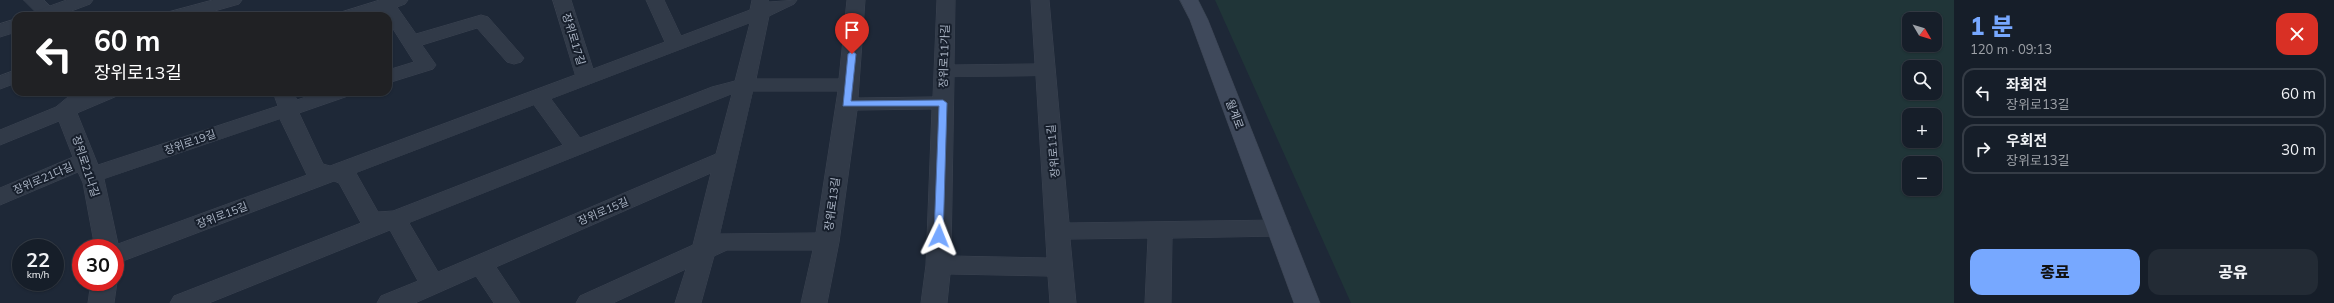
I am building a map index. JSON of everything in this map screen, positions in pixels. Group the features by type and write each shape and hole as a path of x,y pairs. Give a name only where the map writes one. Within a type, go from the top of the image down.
{"main road":[{"name":"월계로","path":"1189,0 1199,20 1307,303"}],"street":[{"path":"33,0 43,12"},
{"path":"53,12 84,0"},
{"path":"174,12 188,0"},
{"path":"190,12 233,0"},
{"name":"장위로17길","path":"562,0 586,78"},
{"path":"655,0 676,45"},
{"path":"688,303 704,249 759,26 759,6 788,0"},
{"name":"장위로13길","path":"814,303 827,242 847,95 856,0"},
{"name":"장위로11가길","path":"934,303 938,266 946,0"},
{"name":"장위로11길","path":"1040,0 1059,231 1063,303"},
{"path":"356,9 393,2 411,42 426,65 392,76"},
{"name":"장위로15길","path":"124,251 676,45 759,6"},
{"path":"411,42 481,21 514,58"},
{"path":"0,31 12,26"},
{"path":"944,71 1046,70"},
{"path":"0,83 12,78"},
{"path":"183,303 719,91 744,85 943,103"},
{"path":"65,109 82,96"},
{"path":"0,138 65,109 99,96"},
{"name":"장위로19길","path":"89,168 286,100 314,96"},
{"path":"538,96 576,147"},
{"path":"286,100 288,114 315,170 329,175 347,177 372,220 395,219"},
{"name":"장위로21나길","path":"65,109 89,168 104,239"},
{"name":"장위로15길","path":"390,303 726,158"},
{"name":"장위로21다길","path":"0,197 89,168"},
{"path":"395,219 433,285"},
{"path":"1059,231 1160,231 1278,228"},
{"path":"1158,303 1160,231"},
{"path":"589,303 724,241 827,242"},
{"path":"481,264 507,303"},
{"path":"938,266 1061,267"},
{"path":"101,303 103,291"}],"green space":[{"path":"1215,0 1954,0 1954,303 1351,303"}],"route":[{"path":"852,54 846,104 943,103 939,236"}]}
